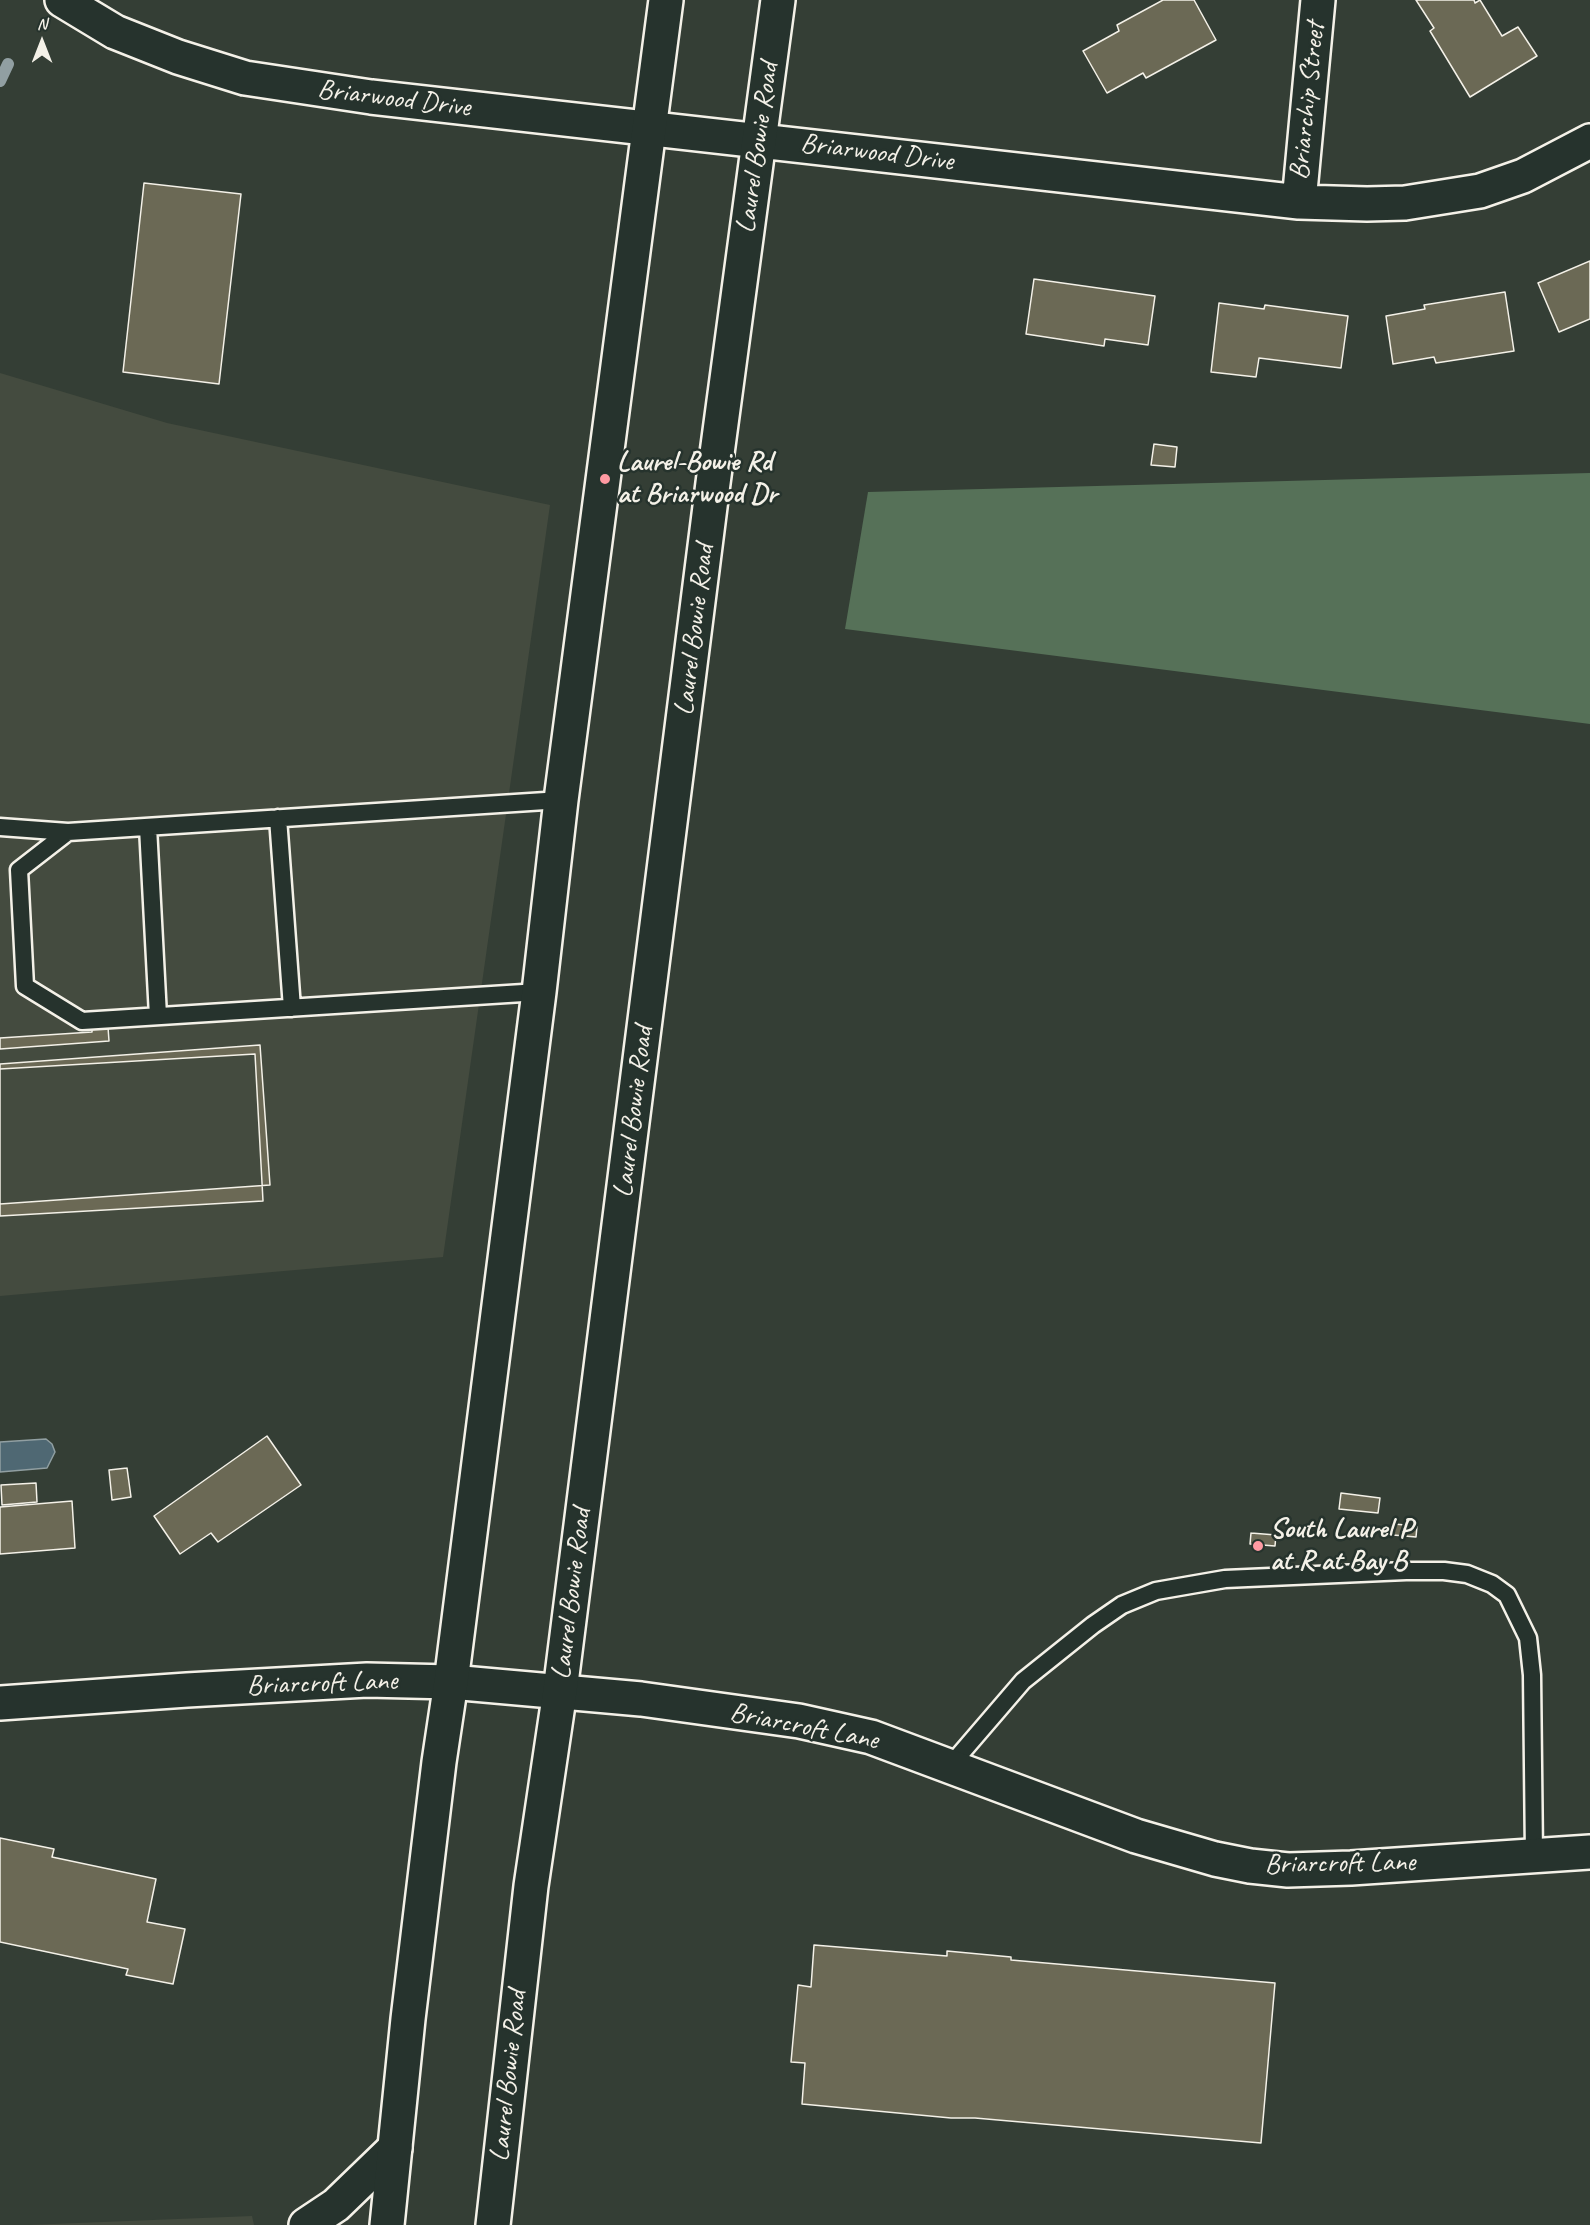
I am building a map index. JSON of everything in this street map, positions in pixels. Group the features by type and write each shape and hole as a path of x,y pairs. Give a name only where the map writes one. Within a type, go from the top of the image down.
{"main road":[{"name":"Briarwood Drive","path":"62,0 115,32 178,57 245,78 371,97 1299,202 1405,203 1480,191 1523,176 1590,141"},
{"path":"387,2225 412,1984 439,1762 539,992 561,800 666,0"},
{"name":"Laurel Bowie Road","path":"493,2225 531,1886 560,1691 713,483 778,0"},
{"name":"Briarchip Street","path":"1299,202 1318,0"},
{"name":"Briarcroft Lane","path":"0,1703 367,1680 451,1682 560,1691 641,1699 799,1721 871,1737 1136,1836 1215,1859 1250,1866 1288,1870 1351,1868 1590,1852"},
{"path":"306,2225 336,2205 395,2148"}],"lane":[{"path":"0,826 68,832 561,800"},
{"path":"278,818 292,1008"},
{"path":"148,827 158,1016"},
{"path":"68,832 19,870 25,986 82,1021 539,992"},
{"path":"950,1766 1023,1681 1122,1605 1156,1591 1225,1579 1406,1571 1444,1571 1467,1574 1492,1584 1507,1595 1528,1638 1532,1676 1534,1856"}],"shaded area":[{"path":"0,373 167,423 550,505 443,1257 0,1296"},
{"path":"252,2216 254,2225 28,2225"}],"green space":[{"path":"1590,473 1590,724 845,629 868,492"}],"water":[{"path":"46,1439 52,1444 55,1452 47,1468 0,1472 0,1442"}],"building":[{"path":"1163,0 1194,0 1216,40 1146,78 1143,73 1107,93 1083,51 1119,31 1117,25"},
{"path":"1416,0 1474,0 1475,3 1480,0 1502,36 1518,27 1537,56 1470,97 1430,31 1434,28"},
{"path":"144,183 241,194 219,384 123,372"},
{"path":"1590,261 1590,319 1559,332 1538,283"},
{"path":"1034,279 1155,296 1148,345 1105,339 1104,346 1026,334"},
{"path":"1505,292 1514,351 1436,363 1434,357 1393,364 1386,316 1425,309 1424,305"},
{"path":"1219,303 1264,309 1265,305 1348,316 1341,368 1259,358 1256,377 1211,372"},
{"path":"1154,444 1177,447 1175,467 1151,465"},
{"path":"108,1027 109,1041 0,1049 0,1038 92,1032 92,1028"},
{"path":"260,1045 270,1185 0,1204 0,1064"},
{"path":"255,1054 263,1201 0,1216 0,1069"},
{"path":"267,1436 301,1485 218,1542 211,1533 180,1554 154,1516"},
{"path":"127,1468 131,1497 112,1500 109,1470"},
{"path":"36,1483 37,1502 2,1505 1,1485"},
{"path":"1341,1493 1380,1498 1378,1513 1339,1509"},
{"path":"72,1501 75,1548 0,1554 0,1507"},
{"path":"1394,1524 1417,1526 1416,1537 1393,1535"},
{"path":"1251,1533 1276,1535 1275,1546 1250,1544"},
{"path":"0,1838 54,1849 52,1857 156,1879 147,1922 185,1929 173,1984 126,1975 128,1969 0,1942"},
{"path":"814,1945 947,1956 947,1951 1011,1957 1011,1960 1275,1983 1261,2143 802,2104 805,2063 791,2062 798,1985 811,1987"}],"waterway":[{"path":"0,81 8,64"}],"place":[{"name":"Laurel-Bowie Rd at Briarwood Dr","path":"605,479"},
{"name":"South Laurel P at R at Bay B","path":"1258,1546"}]}
